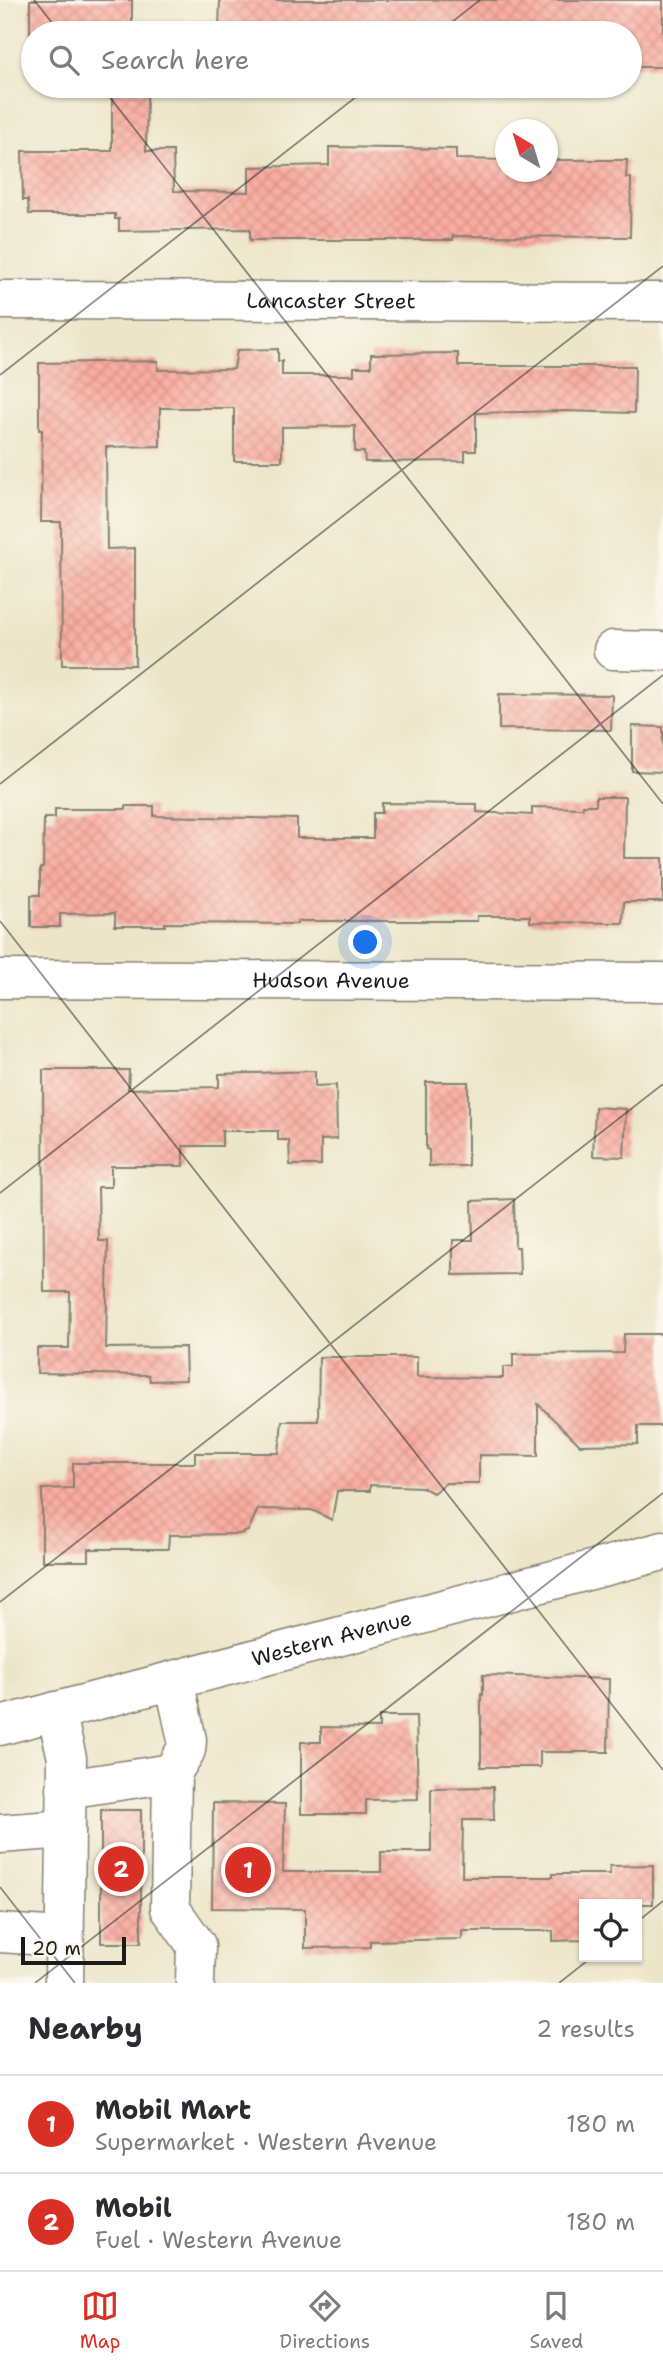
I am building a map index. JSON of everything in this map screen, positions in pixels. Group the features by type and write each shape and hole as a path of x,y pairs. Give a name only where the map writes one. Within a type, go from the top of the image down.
{"street":[{"name":"Lancaster Street","path":"0,300 663,302"},
{"path":"614,650 663,651"},
{"name":"Hudson Avenue","path":"0,979 663,982"},
{"name":"Western Avenue","path":"0,1726 663,1551"},
{"path":"174,1680 187,1740 186,1750 172,1773 170,1908 196,1945 195,1983"},
{"path":"56,1712 66,1758 64,1983"},
{"path":"66,1789 172,1773"},
{"path":"0,1834 66,1829"},
{"path":"0,1933 63,1937"}],"building":[{"path":"30,0 132,0 132,21 30,21"},
{"path":"220,0 663,0 663,67 642,67 642,21 219,21"},
{"path":"112,98 147,98 146,151 173,151 174,191 249,192 249,167 329,165 329,147 456,149 456,159 495,160 495,182 558,182 558,160 627,160 626,178 631,178 630,237 453,236 453,240 250,240 250,229 119,231 119,219 115,219 115,214 29,214 28,200 23,200 22,151 112,151"},
{"path":"278,349 278,361 282,361 282,375 354,375 354,367 371,367 371,354 458,353 458,366 635,366 634,413 476,413 476,451 465,451 465,461 365,462 364,452 355,452 355,426 282,427 282,461 234,461 234,408 160,408 160,446 106,447 107,549 135,548 135,665 62,665 61,522 41,522 42,430 39,430 39,363 158,361 158,370 234,369 237,350"},
{"path":"499,694 612,695 611,730 499,729"},
{"path":"632,726 663,727 663,772 632,771"},
{"path":"596,797 625,797 624,858 663,858 663,902 624,902 623,923 530,922 530,916 477,916 477,921 297,921 297,924 165,923 165,926 115,926 115,913 60,914 60,927 31,927 31,895 40,895 44,818 55,818 55,809 126,809 126,806 154,806 154,816 297,819 297,838 373,838 373,813 382,813 382,803 477,804 477,812 532,815 532,807 583,808 583,805 596,805"},
{"path":"43,1070 129,1070 128,1089 219,1087 219,1074 315,1071 315,1086 336,1085 337,1139 321,1140 321,1165 290,1165 289,1140 278,1140 278,1131 222,1131 222,1146 183,1146 183,1166 111,1166 111,1187 98,1187 99,1241 108,1241 106,1348 185,1347 186,1380 150,1381 149,1375 37,1373 37,1348 69,1348 70,1292 44,1292"},
{"path":"426,1082 468,1082 468,1166 429,1166 429,1150 426,1149"},
{"path":"595,1107 626,1109 624,1157 593,1156"},
{"path":"514,1199 515,1247 519,1247 520,1274 453,1275 453,1240 473,1240 472,1201"},
{"path":"624,1334 663,1334 663,1426 638,1426 638,1444 580,1445 538,1404 538,1456 479,1455 479,1483 446,1483 433,1493 422,1487 370,1485 370,1491 337,1491 332,1520 312,1510 258,1509 248,1531 239,1534 169,1535 168,1549 89,1549 89,1561 42,1561 42,1489 73,1488 73,1463 195,1463 195,1453 279,1453 282,1421 318,1421 319,1357 417,1357 417,1377 503,1378 503,1367 513,1367 513,1354 623,1353"},
{"path":"483,1675 609,1679 608,1752 540,1752 540,1767 481,1767"},
{"path":"379,1716 416,1716 418,1799 366,1800 366,1814 301,1814 301,1742 321,1742 321,1727 379,1728"},
{"path":"493,1787 494,1820 463,1820 462,1877 610,1874 610,1866 653,1865 653,1904 642,1904 642,1899 579,1899 579,1940 553,1941 553,1931 462,1931 462,1939 370,1941 370,1947 305,1948 305,1909 212,1908 213,1803 285,1804 283,1872 381,1872 381,1852 431,1852 431,1788"},
{"path":"101,1810 141,1810 141,1943 101,1943"}],"place":[{"name":"Mobil","path":"121,1869"},
{"name":"Mobil Mart","path":"248,1870"}]}
